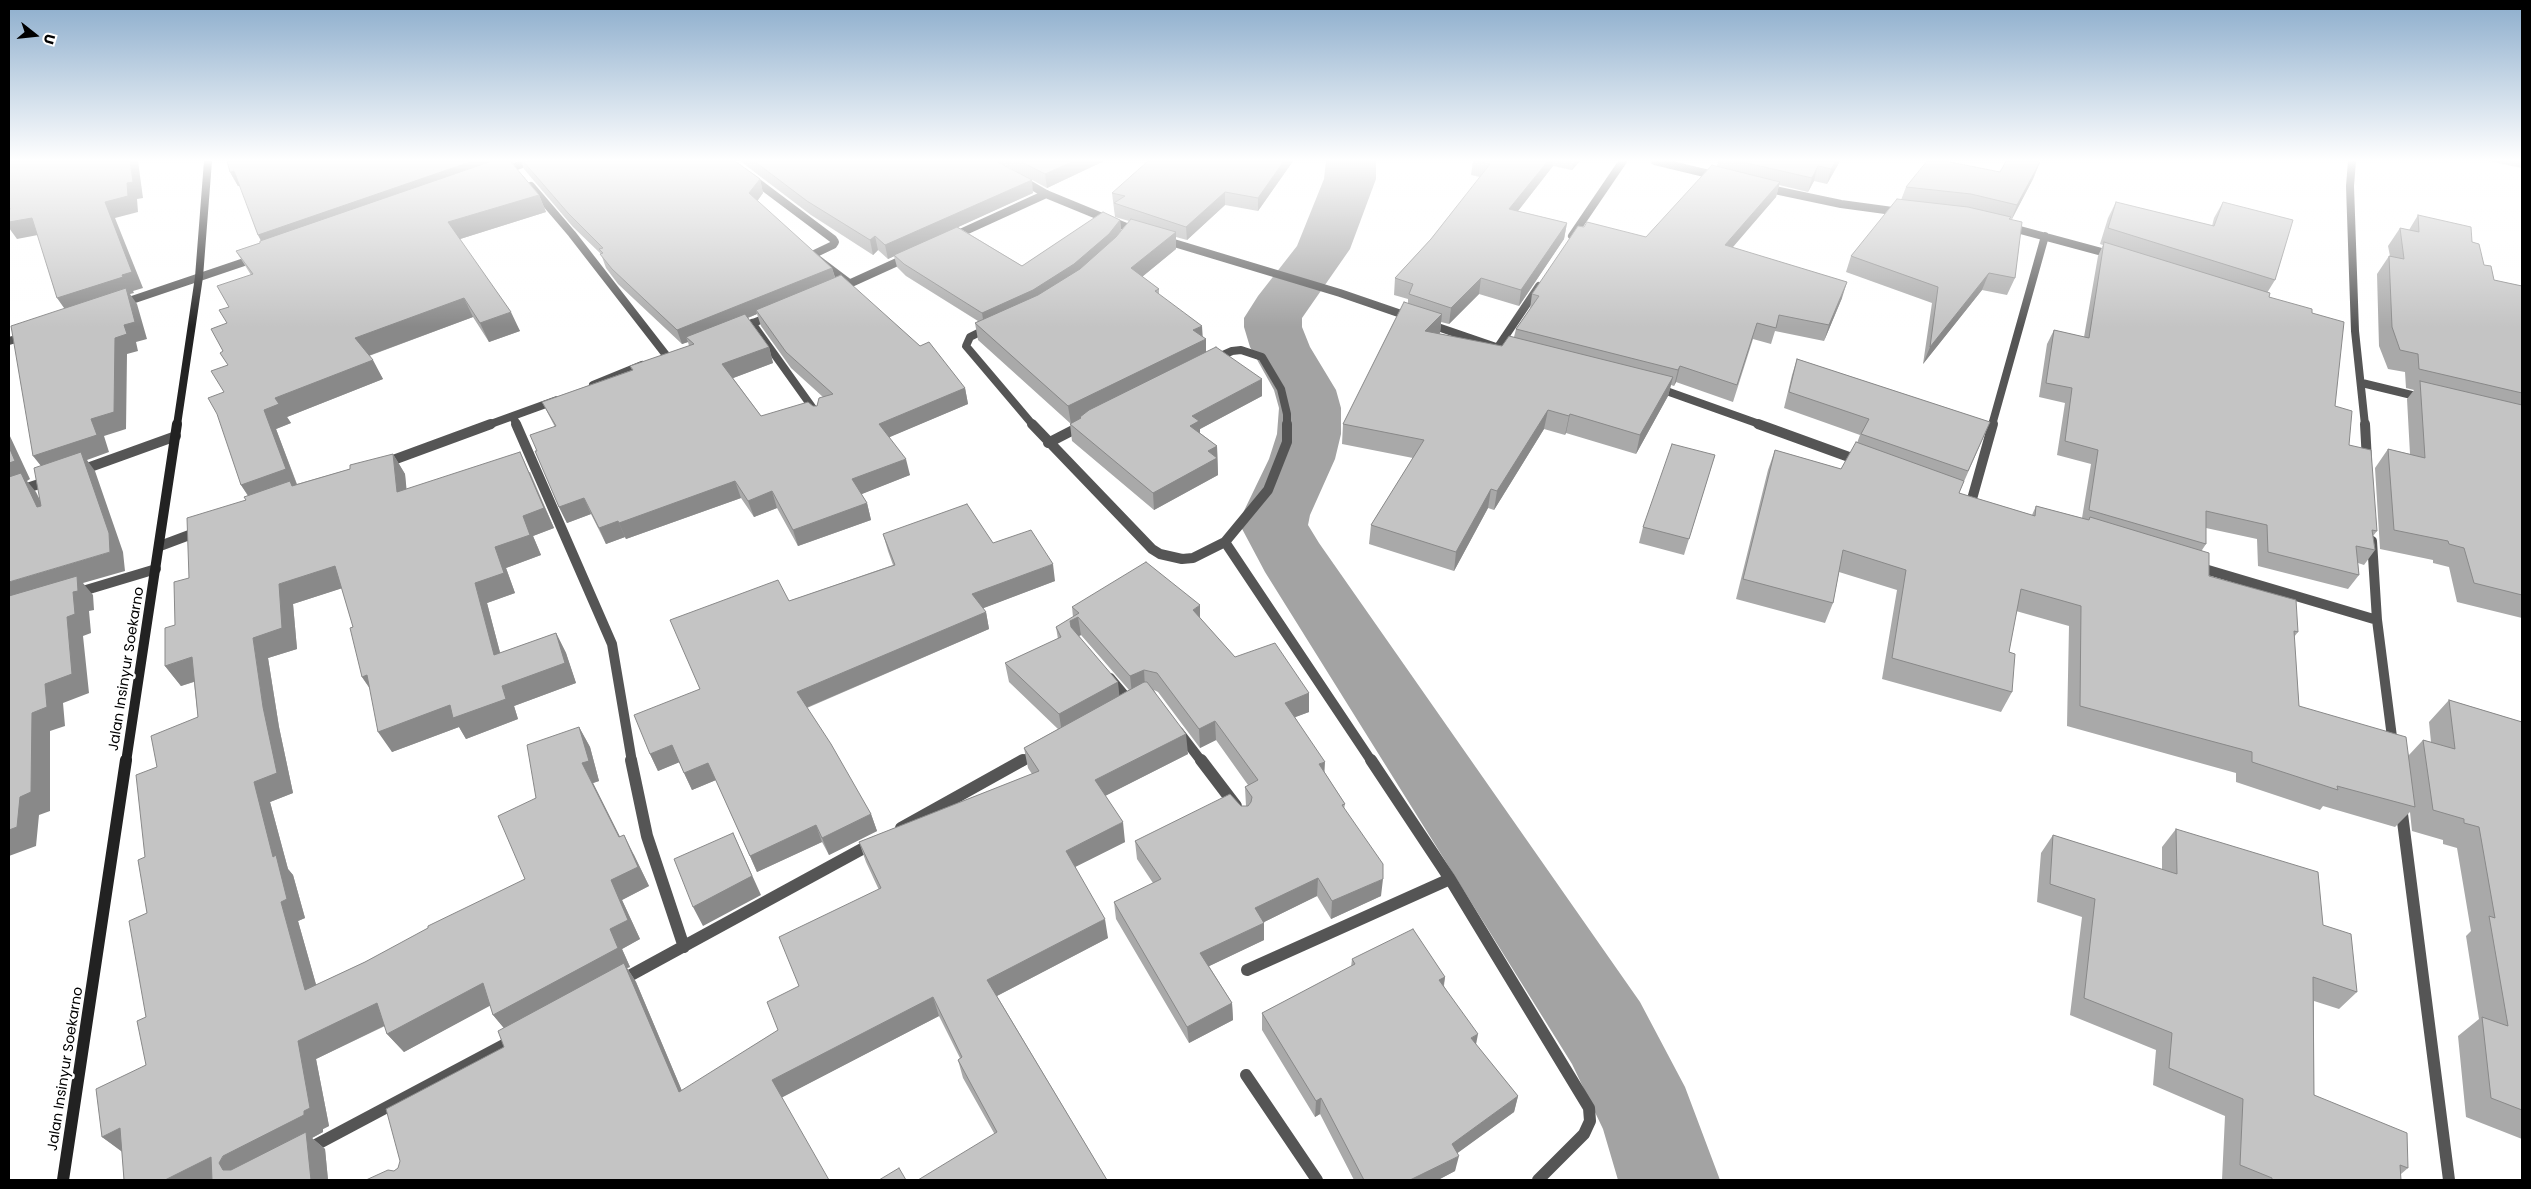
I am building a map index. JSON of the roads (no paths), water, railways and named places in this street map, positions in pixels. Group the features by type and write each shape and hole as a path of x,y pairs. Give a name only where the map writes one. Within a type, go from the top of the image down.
{"main road":[{"name":"Jalan Insinyur Soekarno","path":"63,1180 160,546 199,277 204,216"}],"street":[{"path":"557,216 670,353 657,359"},
{"path":"804,216 835,242 833,245 812,255 850,283"},
{"path":"946,240 997,216"},
{"path":"1100,216 1148,235"},
{"path":"1568,242 1585,216"},
{"path":"2350,216 2350,330 2362,383 2368,472"},
{"path":"1999,225 2120,257"},
{"path":"1124,240 1130,229"},
{"path":"1973,499 2045,236"},
{"path":"1157,238 1340,293 1503,349 1541,282"},
{"path":"118,305 263,256"},
{"path":"828,292 911,256"},
{"path":"735,330 779,313"},
{"path":"752,323 819,417"},
{"path":"1001,323 970,337 966,346 1048,443 1160,554 1176,559 1193,558 1225,542 1268,490 1287,442 1287,414 1281,389 1268,364 1255,353 1232,351 1205,364"},
{"path":"9,341 36,332"},
{"path":"585,388 648,362"},
{"path":"2362,383 2437,401"},
{"path":"1652,386 1671,391 1869,464"},
{"path":"377,466 514,417 567,395"},
{"path":"514,417 612,644 637,794 647,836 684,947"},
{"path":"1048,443 1092,421"},
{"path":"71,473 176,436"},
{"path":"9,494 53,479"},
{"path":"160,546 214,526"},
{"path":"2371,531 2377,620 2394,757"},
{"path":"1225,542 1450,879 1589,1108 1590,1121 1584,1134 1538,1180"},
{"path":"2187,564 2377,620"},
{"path":"64,596 156,569"},
{"path":"1105,672 1131,702"},
{"path":"1170,719 1244,816"},
{"path":"606,989 1052,745"},
{"path":"2400,797 2449,1180"},
{"path":"1247,970 1450,879"},
{"path":"301,1153 391,1112 528,1032"},
{"path":"1246,1075 1317,1180"}],"waterway":[{"path":"1336,216 1323,249 1278,308 1273,318 1273,327 1280,347 1305,390 1310,408 1309,434 1302,459 1276,515 1274,525 1290,555 1606,1033 1650,1121 1669,1180"}]}
